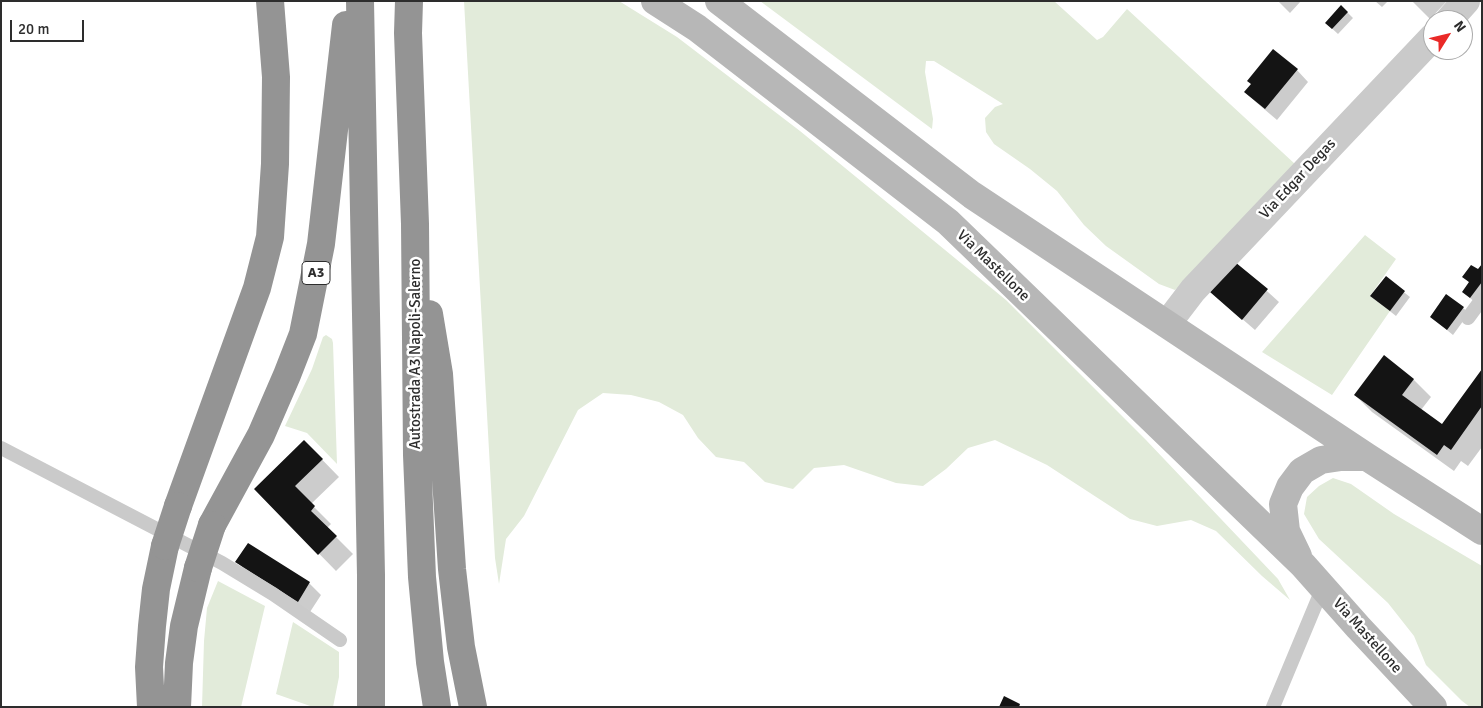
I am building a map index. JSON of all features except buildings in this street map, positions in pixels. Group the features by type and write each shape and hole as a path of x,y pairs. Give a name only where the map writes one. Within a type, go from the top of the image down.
{"highway":[{"path":"151,707 149,667 152,626 156,589 165,546 257,288 270,237 275,164 276,87 270,1"},
{"name":"A3","path":"177,707 179,663 184,626 198,568 212,525 261,434 304,334 321,244 349,1"},
{"path":"360,1 372,574 371,707"},
{"name":"Autostrada A3 Napoli-Salerno","path":"409,1 408,33 415,224 416,455 423,586 430,662 437,707"},
{"path":"415,224 439,374 452,570 461,647 473,707"}],"street":[{"name":"Via Mastellone","path":"655,1 697,28 948,222 1302,565 1433,707"},
{"path":"719,1 972,195 1482,531"},
{"name":"Via Edgar Degas","path":"1167,324 1193,290 1423,48"},
{"path":"948,222 947,210 951,202 960,196 972,195"},
{"name":"Via Mastellone","path":"1302,565 1286,531 1283,504 1290,486 1302,471 1321,460 1341,457 1367,457"}],"lane":[{"path":"1468,318 1482,299"},
{"path":"1,448 222,563 273,594 340,640"},
{"path":"1272,707 1323,587"}],"green space":[{"path":"464,1 619,1 677,37 800,131 1006,300 1146,440 1278,579 1290,600 1262,576 1216,531 1191,520 1157,526 1130,519 1047,465 995,440 968,448 946,469 923,486 896,483 844,465 814,468 793,489 765,482 744,462 716,457 698,438 683,415 659,402 631,395 603,393 578,410 524,516 506,539 499,584 495,558"},
{"path":"760,1 1054,1 1097,40 1103,37 1127,9 1295,164 1186,281 1175,290 1159,284 1106,246 1084,225 1057,191 994,144 986,132 985,118 995,107 1003,104 934,61 926,61 925,72 933,119 932,129"},
{"path":"1365,235 1396,259 1370,296 1390,311 1332,395 1262,352"},
{"path":"326,335 332,339 333,343 337,464 307,433 285,426 312,369 323,337"},
{"path":"1333,478 1351,484 1394,514 1482,566 1482,707 1470,707 1462,701 1426,665 1414,636 1388,603 1319,539 1304,514 1307,497 1319,486"},
{"path":"218,581 265,606 241,707 202,707 207,608"},
{"path":"293,622 339,652 339,677 333,707 313,707 276,694"}]}
